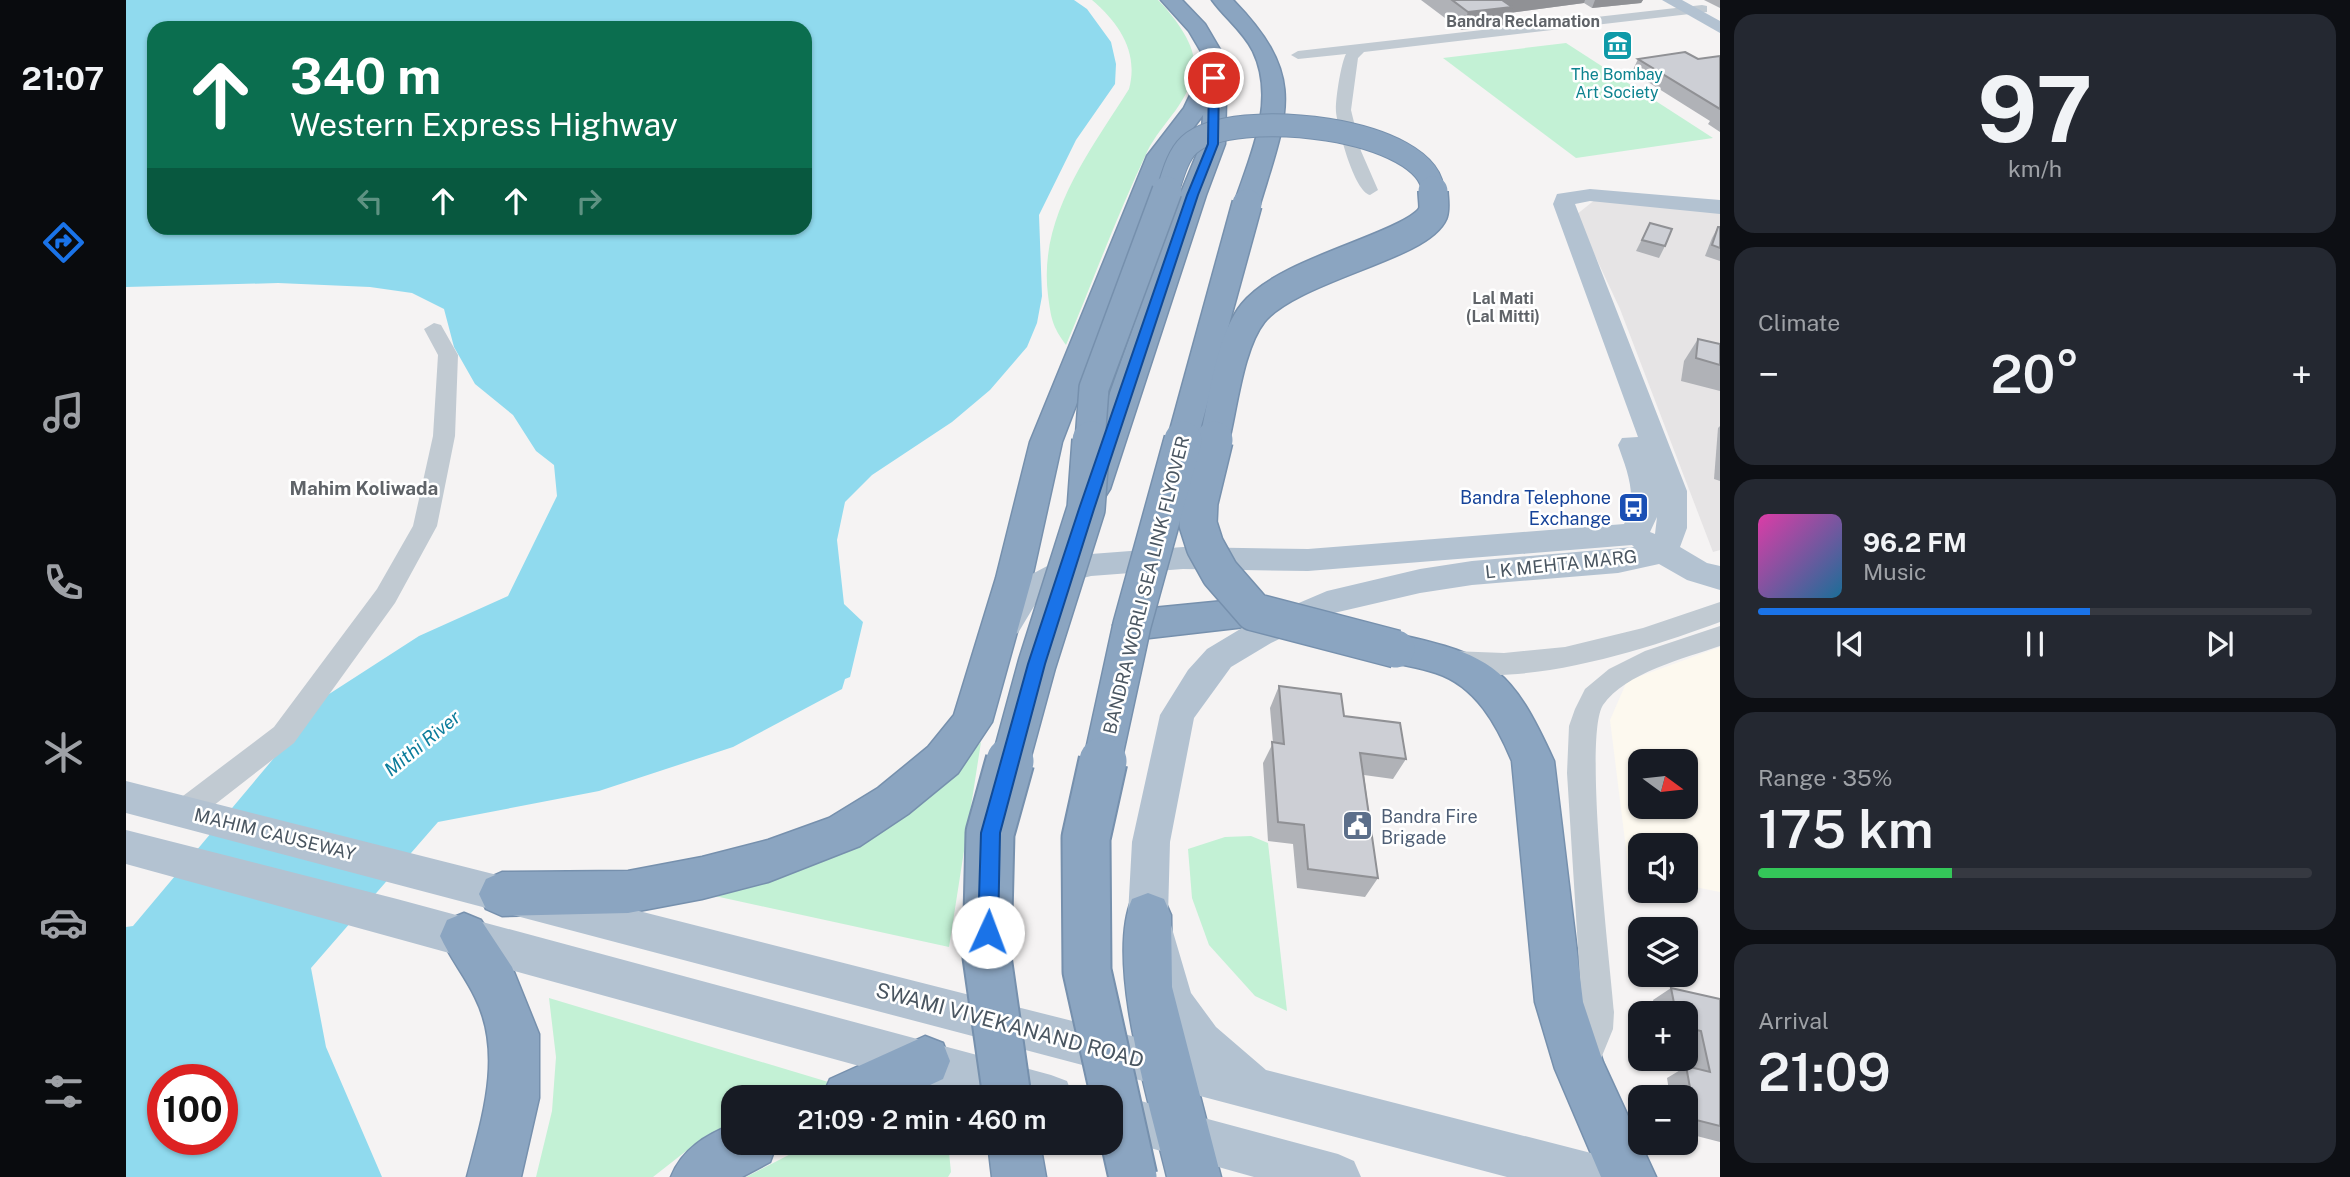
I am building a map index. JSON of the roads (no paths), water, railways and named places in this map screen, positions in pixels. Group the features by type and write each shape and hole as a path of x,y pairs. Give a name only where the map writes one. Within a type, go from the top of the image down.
{"highway":[{"path":"1005,1085 987,957 990,833 1037,664 1086,509 1193,195 1213,144 1213,57 1198,28 1171,0"},
{"name":"BANDRA WORLI SEA LINK FLYOVER","path":"1133,1177 1087,971 1086,838 1132,625 1275,111 1273,72 1261,46 1243,19 1222,0"},
{"path":"502,894 628,892 702,878 755,864 844,832 892,801 943,760 972,722 993,651 1046,442 1159,156 1195,110 1206,85 1213,57"},
{"path":"1086,509 1094,387 1177,165 1191,143 1239,124 1309,124 1357,134 1410,159 1431,181 1435,198 1433,213 1425,223 1402,237 1332,262 1280,287 1251,316 1236,350 1199,502 1198,524 1205,546 1220,573 1254,612"},
{"path":"1132,625 1254,612 1448,660 1480,679 1501,698 1518,726 1532,761 1559,1002 1580,1069 1629,1177"},
{"path":"1148,915 1148,987 1190,1157"},
{"path":"464,936 495,984 514,1034 513,1098 494,1177"},
{"path":"873,1085 925,1060"},
{"path":"698,1177 727,1155"},
{"path":"1016,1155 1019,1177"}],"main road":[{"path":"1670,0 1720,20"},
{"path":"1692,7 1720,28"},
{"name":"L K MEHTA MARG","path":"993,651 1013,611 1028,590 1062,572 1091,565 1183,558 1296,560 1633,534 1644,519 1646,482 1547,209 1546,194 1558,187 1577,185 1720,206"},
{"name":"L K MEHTA MARG","path":"1255,1088 1201,1042 1173,1004 1148,915 1151,842 1177,715 1200,680 1219,658 1259,634 1327,603 1420,580 1472,573 1618,562 1663,552 1672,527 1672,491 1564,204 1565,199 1590,195 1720,197"},
{"path":"1633,534 1698,572 1720,578"},
{"path":"1403,552 1420,580"},
{"path":"1296,560 1327,603"},
{"name":"MAHIM CAUSEWAY","path":"126,797 424,872"},
{"path":"126,848 397,918 1010,1085"},
{"name":"SWAMI VIVEKANAND ROAD","path":"424,872 1595,1177"},
{"path":"1123,1121 1190,1157 1338,1177"}],"street":[{"path":"1298,55 1692,7"},
{"path":"1360,48 1351,57 1343,110 1353,151 1370,190"},
{"path":"198,815 284,735 386,596 425,526 444,436 448,355 434,329"},
{"path":"1448,660 1510,663 1577,654 1663,633 1720,611"},
{"path":"1580,1069 1596,1029 1598,1012 1581,773 1583,726 1588,709 1594,697 1618,676 1654,658 1720,636"}],"water":[{"name":"Mithi River","path":"126,0 1074,0 1087,9 1111,42 1116,64 1115,84 1076,140 1039,215 1042,296 1037,323 1027,347 990,390 952,422 872,475 845,502 837,540 844,604 863,622 850,677 845,679 842,689 733,747 599,791 438,822 311,968 326,1047 382,1177 126,1177 126,927 133,926 326,696 419,636 508,596 557,496 554,465 536,451 513,415 475,384 454,347 444,309 412,293 370,287 278,283 126,287"}],"place":[{"name":"The Bombay Art Society","path":"1617,45"},
{"name":"Bandra Telephone Exchange","path":"1634,507"},
{"name":"Bandra Fire Brigade","path":"1358,826"}],"district":[{"name":"Bandra Reclamation","path":"1523,21"},
{"name":"Lal Mati (Lal Mitti)","path":"1503,307"},
{"name":"Mahim Koliwada","path":"364,488"}]}
